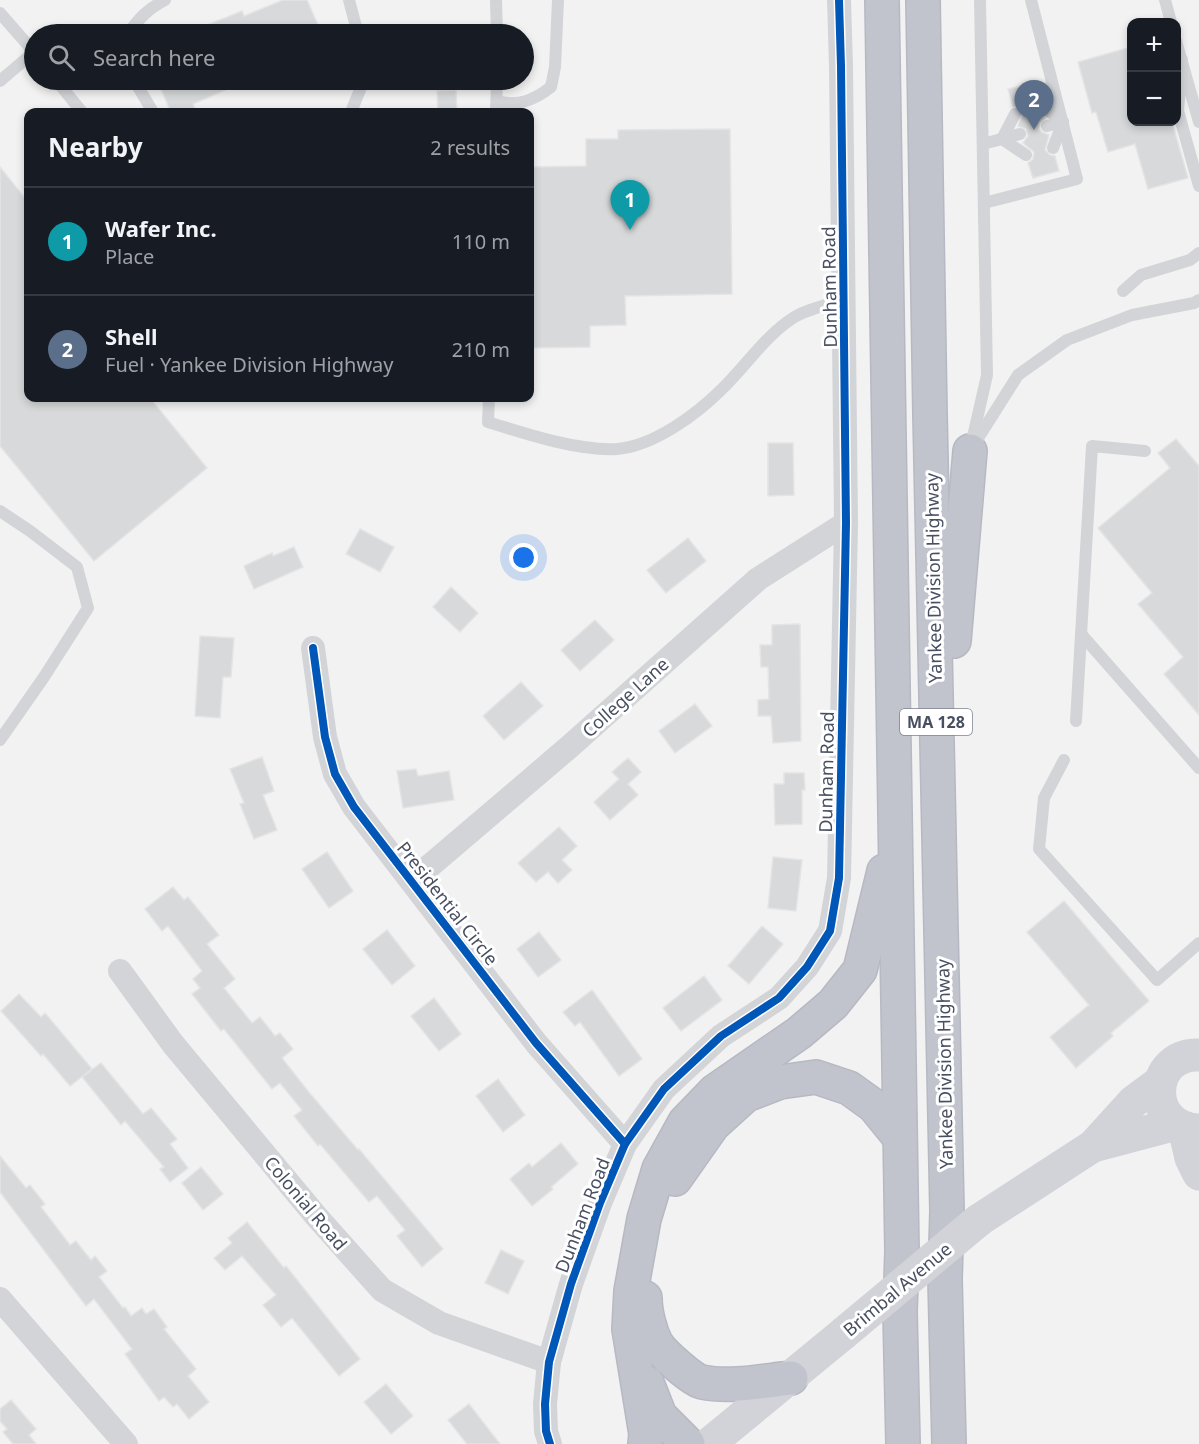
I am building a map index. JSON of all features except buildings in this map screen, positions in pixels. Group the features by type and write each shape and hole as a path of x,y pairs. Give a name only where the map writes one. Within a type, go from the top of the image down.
{"highway":[{"name":"MA 128","path":"882,0 903,1444"},
{"name":"Yankee Division Highway","path":"923,0 947,1211 945,1278 949,1444"},
{"path":"943,1023 954,620 970,452"},
{"path":"645,1444 646,1434 629,1329 631,1291 644,1219 659,1169 685,1122 715,1091 799,1033 833,1004 860,970 895,825"},
{"path":"791,1378 736,1384 700,1382 678,1366 657,1344 645,1309 646,1276 657,1223 677,1173 713,1125 746,1095 780,1082 816,1077 849,1088 874,1106 900,1138"},
{"path":"945,1278 963,1444"},
{"path":"634,1351 660,1416 688,1444"}],"main road":[{"path":"1186,1127 1167,1116 1161,1106 1160,1082 1172,1064 1197,1052"},
{"path":"1093,1146 1133,1102 1160,1082"},
{"path":"1093,1146 1186,1127"},
{"path":"1186,1127 1191,1158 1199,1174"},
{"name":"Brimbal Avenue","path":"709,1444 979,1220 1093,1146"}],"street":[{"name":"Dunham Road","path":"550,1444 546,1431 545,1404 549,1362 578,1263 625,1144 664,1089 721,1036 779,998 807,967 830,931 839,878 846,523 842,66 838,0"},
{"name":"College Lane","path":"412,881 568,748 758,579 846,523"},
{"name":"Presidential Circle","path":"313,648 325,737 335,774 354,807 536,1043 625,1144"},
{"name":"Colonial Road","path":"120,971 181,1053 316,1216 382,1290 439,1323 549,1362"},
{"path":"0,1299 126,1444"}],"lane":[{"path":"135,24 152,7 165,0"},
{"path":"350,0 356,24"},
{"path":"496,0 497,24"},
{"path":"497,90 497,107 524,103 551,87 555,67 558,0"},
{"path":"970,452 987,375 980,0"},
{"path":"984,203 1077,178 1031,0"},
{"path":"1165,0 1170,18"},
{"path":"0,13 24,41"},
{"path":"1181,57 1199,122"},
{"path":"1182,60 1178,111 1199,186"},
{"path":"0,81 24,61"},
{"path":"64,90 79,108"},
{"path":"140,90 151,108"},
{"path":"353,108 360,90"},
{"path":"1042,106 1063,122"},
{"path":"1002,139 1015,114"},
{"path":"1047,126 1063,122"},
{"path":"1053,148 1063,122"},
{"path":"983,144 1020,134"},
{"path":"1002,139 1026,155"},
{"path":"1123,291 1141,275 1190,260 1199,253"},
{"path":"489,402 488,422 532,436 582,446 618,448 648,442 690,416 723,388 756,350 793,318 844,299"},
{"path":"970,452 1018,375 1067,340 1132,315 1194,303 1199,300"},
{"path":"1076,721 1092,447 1144,451"},
{"path":"0,512 30,531 77,567 88,608 0,740"},
{"path":"1081,634 1199,768"},
{"path":"1064,760 1044,798 1039,849 1157,980 1199,943"}],"cycle path":[{"path":"550,1444 546,1431 545,1404 549,1362 571,1284 600,1203 625,1144 664,1089 721,1036 779,998 807,967 830,931 839,878 846,523 839,0"},
{"path":"313,648 325,737 335,774 354,807 536,1043 625,1144"}],"place":[{"name":"Shell","path":"1034,130"},
{"name":"Wafer Inc.","path":"630,230"}]}
